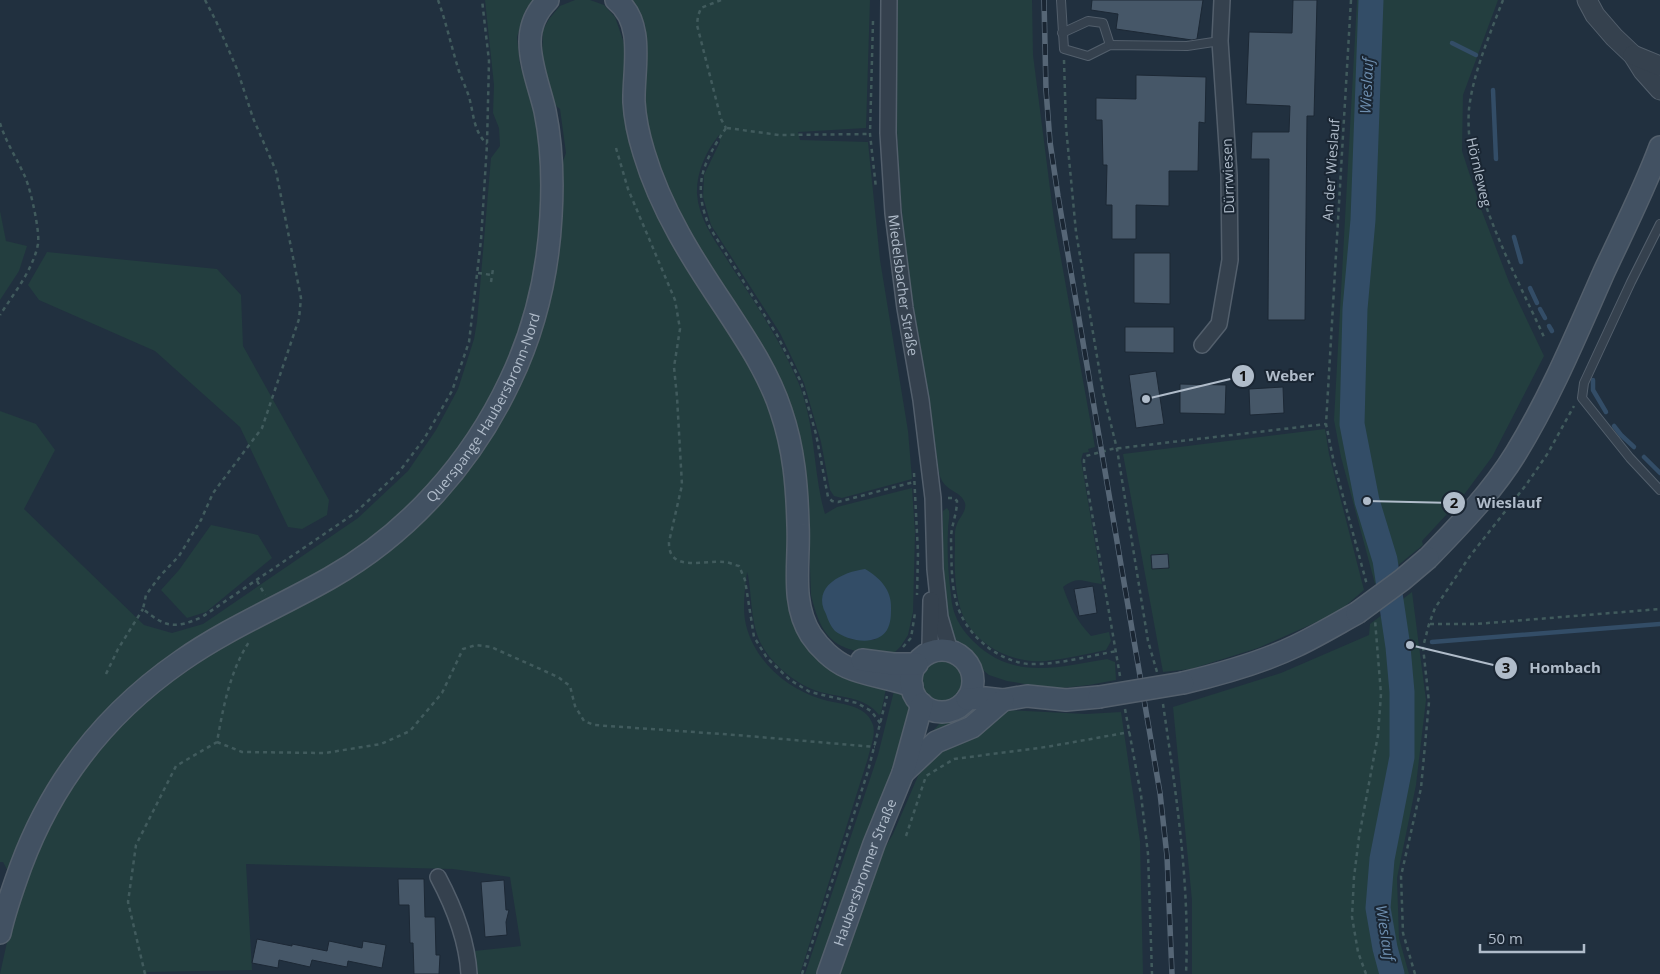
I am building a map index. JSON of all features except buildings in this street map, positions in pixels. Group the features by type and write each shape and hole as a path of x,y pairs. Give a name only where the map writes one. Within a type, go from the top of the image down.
{"main road":[{"name":"Querspange Haubersbronn-Nord","path":"0,933 11,893 43,814 74,762 97,735 139,693 160,676 212,641 333,576 388,538 432,496 455,470 476,441 496,407 524,350 535,317 548,252 552,199 550,146 530,41 532,23 537,11 548,0"},
{"path":"616,0 632,22 636,37 634,104 638,129 654,183 666,211 681,238 767,376 781,409 791,445 796,479 798,529 797,592 805,622 812,636 821,646 832,658 846,667 951,711 967,700 971,692 973,676 970,667 965,660 950,651 934,652 922,659 893,664 871,662 821,646"},
{"path":"973,676 992,685 1027,696 1066,700 1099,697 1183,683 1215,675 1295,647 1357,612 1402,580 1428,558 1460,526 1487,494 1520,446 1539,414 1564,361 1660,147"},
{"path":"1644,186 1660,167"},
{"path":"922,659 912,675 925,701"},
{"path":"967,700 985,698 1002,700 1027,696"},
{"path":"903,773 936,742 972,727 1002,700"},
{"name":"Haubersbronner Straße","path":"828,974 874,844 903,773 925,701"}],"street":[{"name":"Miedelsbacher Straße","path":"889,0 888,133 893,213 905,308 921,400 933,498 935,569"},
{"name":"Dürrwiesen","path":"1202,345 1219,324 1230,260 1229,175 1220,41 1222,0"},
{"path":"1587,0 1595,14 1614,37 1633,55 1643,71 1660,90"},
{"path":"1633,55 1660,66"},
{"path":"935,569 940,616 950,651"},
{"path":"922,659 930,646 930,604 935,569"},
{"path":"438,877 450,899 463,936 469,974"}],"lane":[{"path":"1061,0 1064,49 1088,56 1110,45 1187,46 1220,41"},
{"path":"1062,33 1088,21 1103,23 1110,45"},
{"path":"1660,224 1630,282 1584,382 1582,398 1630,458 1660,490"}],"path":[{"path":"106,674 118,648 142,609 146,595 160,576 179,556 201,520 213,493 262,428 299,319 302,298 276,170 253,118 236,69 216,21 205,0"},
{"path":"438,0 470,100 474,123 487,144"},
{"path":"142,609 157,621 170,626 188,624 223,605 355,513 400,472 424,439 452,390 469,342 478,273 487,144 490,61 482,0"},
{"path":"721,0 701,8 697,25 721,119 726,128"},
{"name":"An der Wieslauf","path":"1352,0 1326,424 1334,463 1366,583"},
{"name":"Hörnleweg","path":"1503,0 1474,84 1469,108 1469,136 1478,179 1489,215 1544,337"},
{"path":"1064,49 1066,127 1076,232 1103,392 1117,449 1148,641 1158,680"},
{"path":"0,123 26,180 34,204 38,242 27,273 0,315"},
{"path":"726,128 779,135 888,133"},
{"path":"726,128 704,168 700,192 703,210 710,228 777,335 801,382 816,434 828,498 838,502 915,482 930,481"},
{"path":"616,148 628,189 675,300 680,329 674,368 678,397 682,485 669,542 672,557 681,562 725,562 739,566 745,580 754,637 767,658 790,680 810,692 857,703 871,711 880,724"},
{"path":"491,282 493,269"},
{"path":"478,273 492,275"},
{"path":"1414,974 1404,934 1401,876 1421,788 1429,702 1423,647 1435,608 1470,556 1526,485 1548,453 1575,404 1582,398"},
{"path":"1117,449 1326,424"},
{"path":"933,498 954,498 958,501 951,537 954,593 957,608 963,621 983,644 996,654 1013,661 1028,664 1050,664 1116,651"},
{"path":"1430,624 1476,624 1660,609"},
{"path":"1366,974 1358,952 1352,918 1354,877 1359,837 1378,735 1381,694 1376,623"},
{"path":"900,651 911,638 914,626"},
{"path":"145,974 128,902 136,845 176,766 217,742 223,710 241,654 254,636"},
{"path":"217,742 242,752 298,753 325,753 381,744 410,731 442,693 463,649 476,645 491,647 558,677 570,686 575,706 584,721 594,725 875,747"},
{"path":"802,974 875,747 888,692"},
{"path":"1162,696 1184,866 1187,945 1186,974"},
{"path":"906,836 926,776 954,759 1046,747 1130,732"}],"green space":[{"path":"485,0 534,0 526,9 517,37 520,65 540,135 544,214 526,318 491,404 426,492 364,548 136,686 10,875 3,862 0,862 0,411 36,424 55,450 24,509 144,625 172,633 203,624 358,518 408,471 436,430 458,389 474,339 491,158 500,146 499,128 493,113 494,85"},
{"path":"575,0 590,0 604,5 615,17 624,43 625,97 731,333 761,385 787,464 788,601 794,626 801,638 887,684 879,715 861,701 815,690 798,682 782,670 764,649 757,635 747,572 744,605 746,625 750,638 764,661 784,680 796,688 821,699 851,706 864,712 874,729 868,758 800,974 476,974 474,951 521,946 510,877 453,869 246,864 252,970 147,972 147,974 0,974 11,924 42,838 71,788 99,749 133,708 218,650 337,587 380,558 429,515 465,476 494,432 513,397 547,306 557,262 562,222 561,167 566,153 560,109 551,102 542,59 543,30 560,6"},
{"path":"633,0 870,0 866,128 798,132 800,140 868,142 880,260 908,431 912,479 842,498 834,496 830,490 821,442 804,383 780,333 711,225 703,197 704,175 720,142 719,135 710,148 700,170 697,194 702,214 710,233 769,325 799,384 809,417 818,482 825,514 837,507 912,488 915,533 913,612 908,635 901,646 889,658 858,652 836,643 828,636 816,613 811,595 807,487 798,435 669,201 648,142 642,94 646,53 645,24","holes":["886,631 874,640 848,639"]},
{"path":"897,0 1032,0 1033,55 1054,220 1095,447 1088,449 1089,452 1083,453 1081,460 1102,584 1077,580 1063,587 1074,613 1091,636 1109,632 1111,641 1106,650 1046,661 1019,659 993,649 982,641 965,620 960,607 955,577 955,529 965,509 965,503 960,495 944,484 939,473 913,309 906,249 896,107"},
{"path":"1357,0 1498,0 1463,95 1462,151 1481,209 1509,282 1544,356 1492,457 1460,500 1422,541 1423,545 1375,584 1341,457 1334,420"},
{"path":"0,211 6,241 27,246 19,271 0,300"},
{"path":"47,252 217,269 241,295 243,346 329,500 327,515 302,529 288,527 240,427 155,351 39,300 28,285"},
{"path":"1325,429 1329,454 1364,590 1343,608 1319,621 1258,648 1191,669 1163,672 1123,454"},
{"path":"947,508 949,511 949,579 953,608 964,631 973,641 988,654 1004,662 1020,666 1054,667 1107,659 1115,662 1116,680 1054,689 1007,681 989,675 983,670 967,650 953,639 943,600 943,511"},
{"path":"211,525 258,535 272,558 206,612 187,618 161,590 179,570"},
{"path":"1412,592 1426,700 1416,785 1397,878 1399,938 1409,974 1192,974 1192,900 1173,707 1281,673 1369,635 1370,624"},
{"path":"946,660 954,663 960,669 963,681 960,693 954,699 938,702 930,699 924,693 921,677 924,669 930,663"},
{"path":"895,687 909,701 911,721 819,974 805,974 878,755"},
{"path":"983,704 977,716 931,733 940,723"},
{"path":"1007,710 1086,714 1121,712 1140,841 1143,974 837,974 876,863 893,834 918,776 926,763 938,751"}],"water":[{"path":"865,569 880,580 887,590 891,601 891,613 887,630 882,635 876,639 862,641 854,640 835,631 822,604 826,588 832,582 848,573"}],"waterway":[{"name":"Wieslauf","path":"1371,0 1363,220 1355,309 1352,424 1367,501 1385,560 1398,647 1402,692 1402,757 1382,859 1378,908 1392,974"},
{"path":"1452,43 1476,55"},
{"path":"1493,90 1496,159"},
{"path":"1514,237 1521,262"},
{"path":"1530,288 1537,303"},
{"path":"1540,309 1545,318"},
{"path":"1549,326 1552,331"},
{"path":"1593,380 1593,390 1606,412"},
{"path":"1614,426 1634,447"},
{"path":"1644,457 1660,473"},
{"path":"1432,642 1660,624"},
{"path":"1398,647 1410,645"}],"railway":[{"path":"1044,0 1046,90 1050,142 1160,793 1167,856 1172,974"}],"place":[{"name":"Weber","path":"1146,399"},
{"name":"Wieslauf","path":"1367,501"},
{"name":"Hombach","path":"1410,645"}]}
